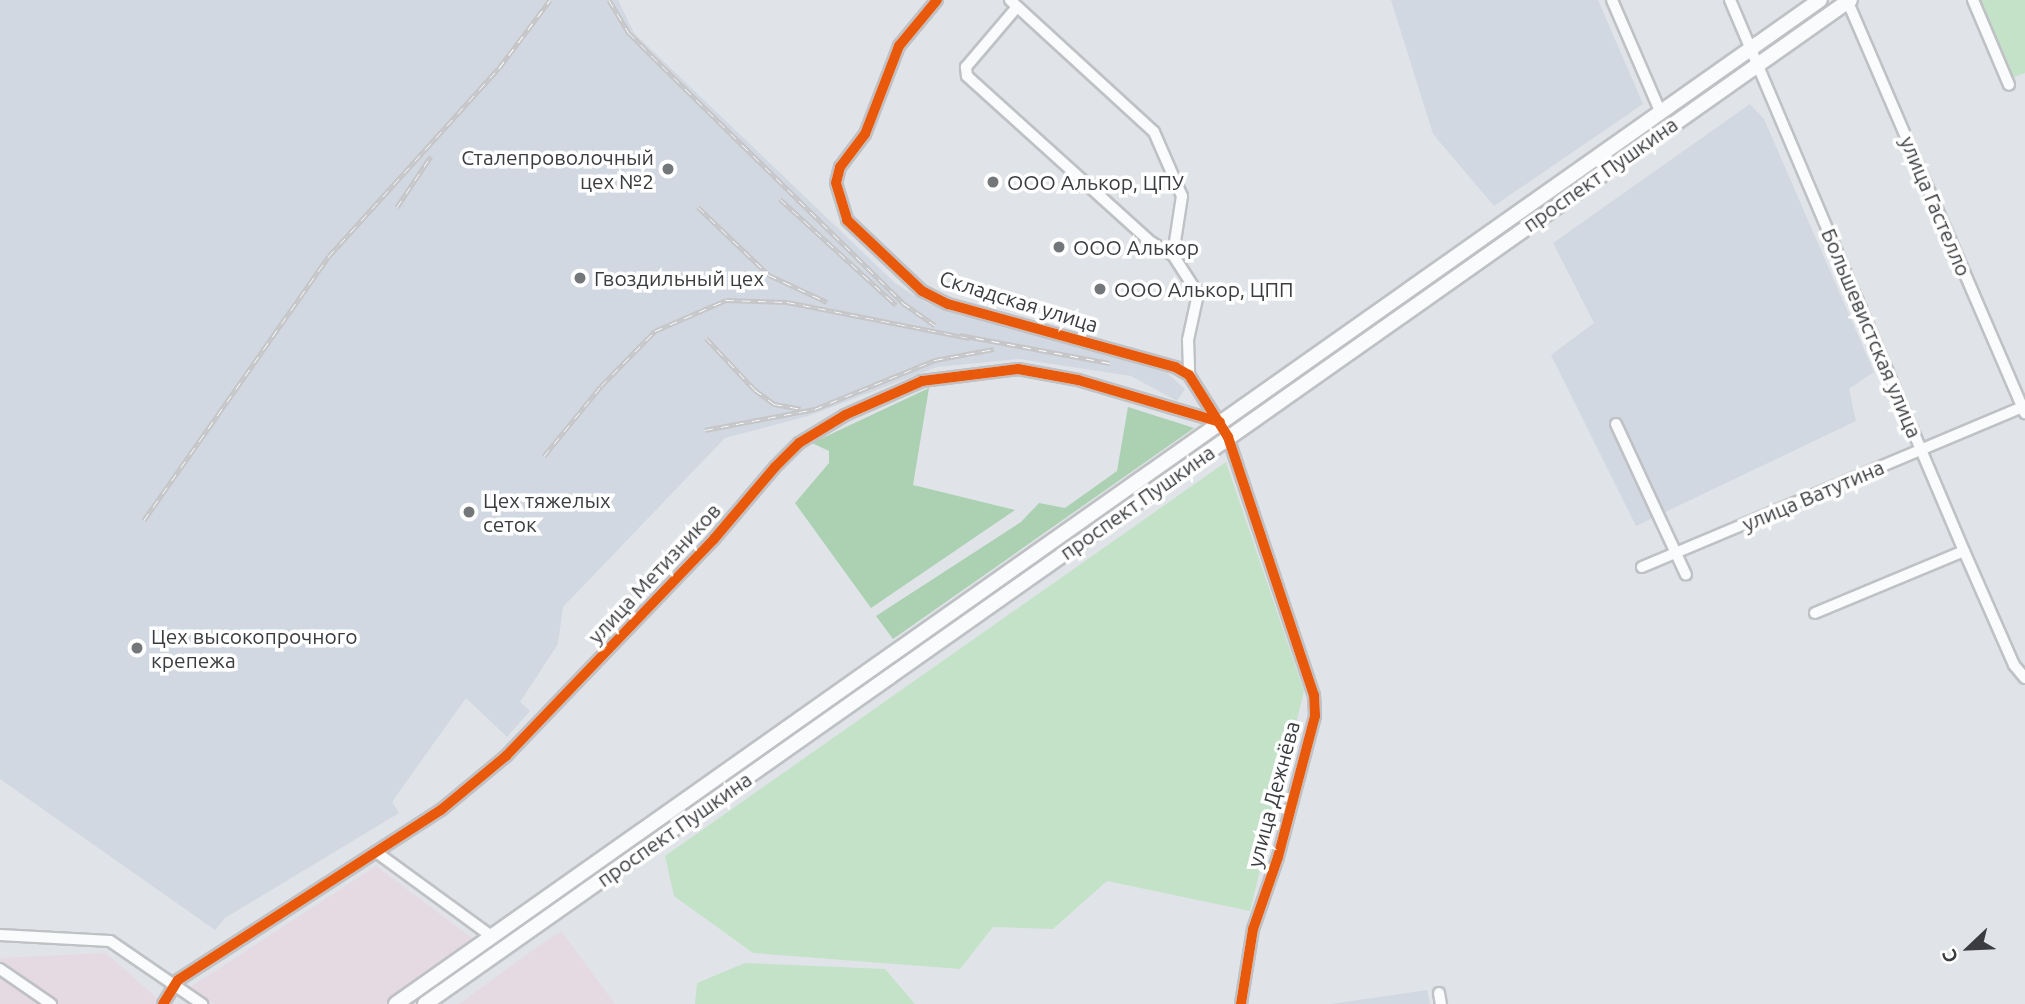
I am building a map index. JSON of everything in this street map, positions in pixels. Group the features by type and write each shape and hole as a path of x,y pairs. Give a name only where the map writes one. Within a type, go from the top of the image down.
{"main road":[{"name":"проспект Пушкина","path":"396,1004 1820,0"},
{"name":"проспект Пушкина","path":"425,1004 1848,1"},
{"path":"646,827 657,842"}],"street":[{"name":"Складская улица","path":"937,0 899,46 865,134 840,167 835,183 847,220 922,291 948,304 1175,367 1189,375"},
{"path":"1612,0 1661,113"},
{"name":"Большевистская улица","path":"1730,0 1964,551 2014,665 2025,678"},
{"path":"1973,0 2009,85"},
{"name":"улица Гастелло","path":"1848,1 2024,410"},
{"path":"1173,256 1182,195 1154,132 1013,3 966,67 967,76 1151,242 1173,256 1198,294 1188,340 1189,375 1220,422"},
{"name":"улица Метизников","path":"173,984 441,810 506,757 791,451 845,415 922,382 1018,369 1078,380 1220,422"},
{"name":"улица Ватутина","path":"1642,567 2024,410"},
{"name":"улица Дежнёва","path":"1220,422 1228,438 1314,695 1315,716 1281,845 1253,929 1241,1004"},
{"path":"1616,424 1686,575"},
{"path":"1815,613 1964,551"},
{"path":"376,852 491,936"},
{"path":"0,935 110,941 202,1004"},
{"path":"0,969 51,1004"},
{"path":"163,1004 173,984"}],"shaded area":[{"path":"0,0 618,0 634,33 895,283 926,303 1167,373 1185,389 1177,401 1131,376 1019,359 937,367 808,416 725,438 563,607 558,644 520,702 530,711 507,737 466,698 392,802 399,813 225,918 215,930 0,779"},
{"path":"1391,0 1598,0 1643,104 1494,206 1433,134"},
{"path":"1750,104 1764,119 1874,372 1849,389 1856,421 1636,526 1551,355 1594,323 1553,243"},
{"path":"376,866 472,938 384,1004 214,1004 189,988"},
{"path":"561,931 615,1004 459,1004 533,950"},
{"path":"106,953 159,1000 157,1004 0,1004 0,958"},
{"path":"1427,990 1430,1004 1331,1004"}],"green space":[{"path":"1978,0 2025,0 2025,73 2012,78"},
{"path":"929,388 913,485 1015,510 871,608 795,503 829,463 829,451 812,443"},
{"path":"1128,407 1194,428 893,639 876,616 1021,522 1039,503 1065,508 1117,471"},
{"path":"1226,462 1304,691 1250,911 1107,881 1053,929 993,927 960,969 753,953 674,896 665,856"},
{"path":"745,963 885,969 915,1004 695,1004 697,983"}],"railway":[{"path":"144,520 329,256 499,68 550,0"},
{"path":"609,0 629,33 662,66 903,303 935,325"},
{"path":"397,207 431,156"},
{"path":"780,199 896,305"},
{"path":"698,207 769,275 827,302"},
{"path":"544,456 601,386 655,331 726,300 787,302 969,338"},
{"path":"960,335 1109,363"},
{"path":"706,338 755,390 774,404 801,409"},
{"path":"705,430 815,409 935,360 994,349"}],"cycle path":[{"path":"937,0 899,46 865,134 840,167 836,183 847,220 922,291 948,304 1175,367 1189,375 1228,437 1314,695 1315,716 1278,857 1253,929 1241,1004"},
{"path":"163,1004 178,980 441,810 506,756 714,539 775,467 799,443 845,415 922,381 1018,369 1078,380 1220,422"}],"place":[{"name":"Сталепроволочный цех №2","path":"668,169"},
{"name":"ООО Алькор, ЦПУ","path":"993,182"},
{"name":"ООО Алькор","path":"1059,247"},
{"name":"Гвоздильный цех","path":"580,278"},
{"name":"ООО Алькор, ЦПП","path":"1100,289"},
{"name":"Цех тяжелых сеток","path":"469,512"},
{"name":"Цех высокопрочного крепежа","path":"137,648"}]}
